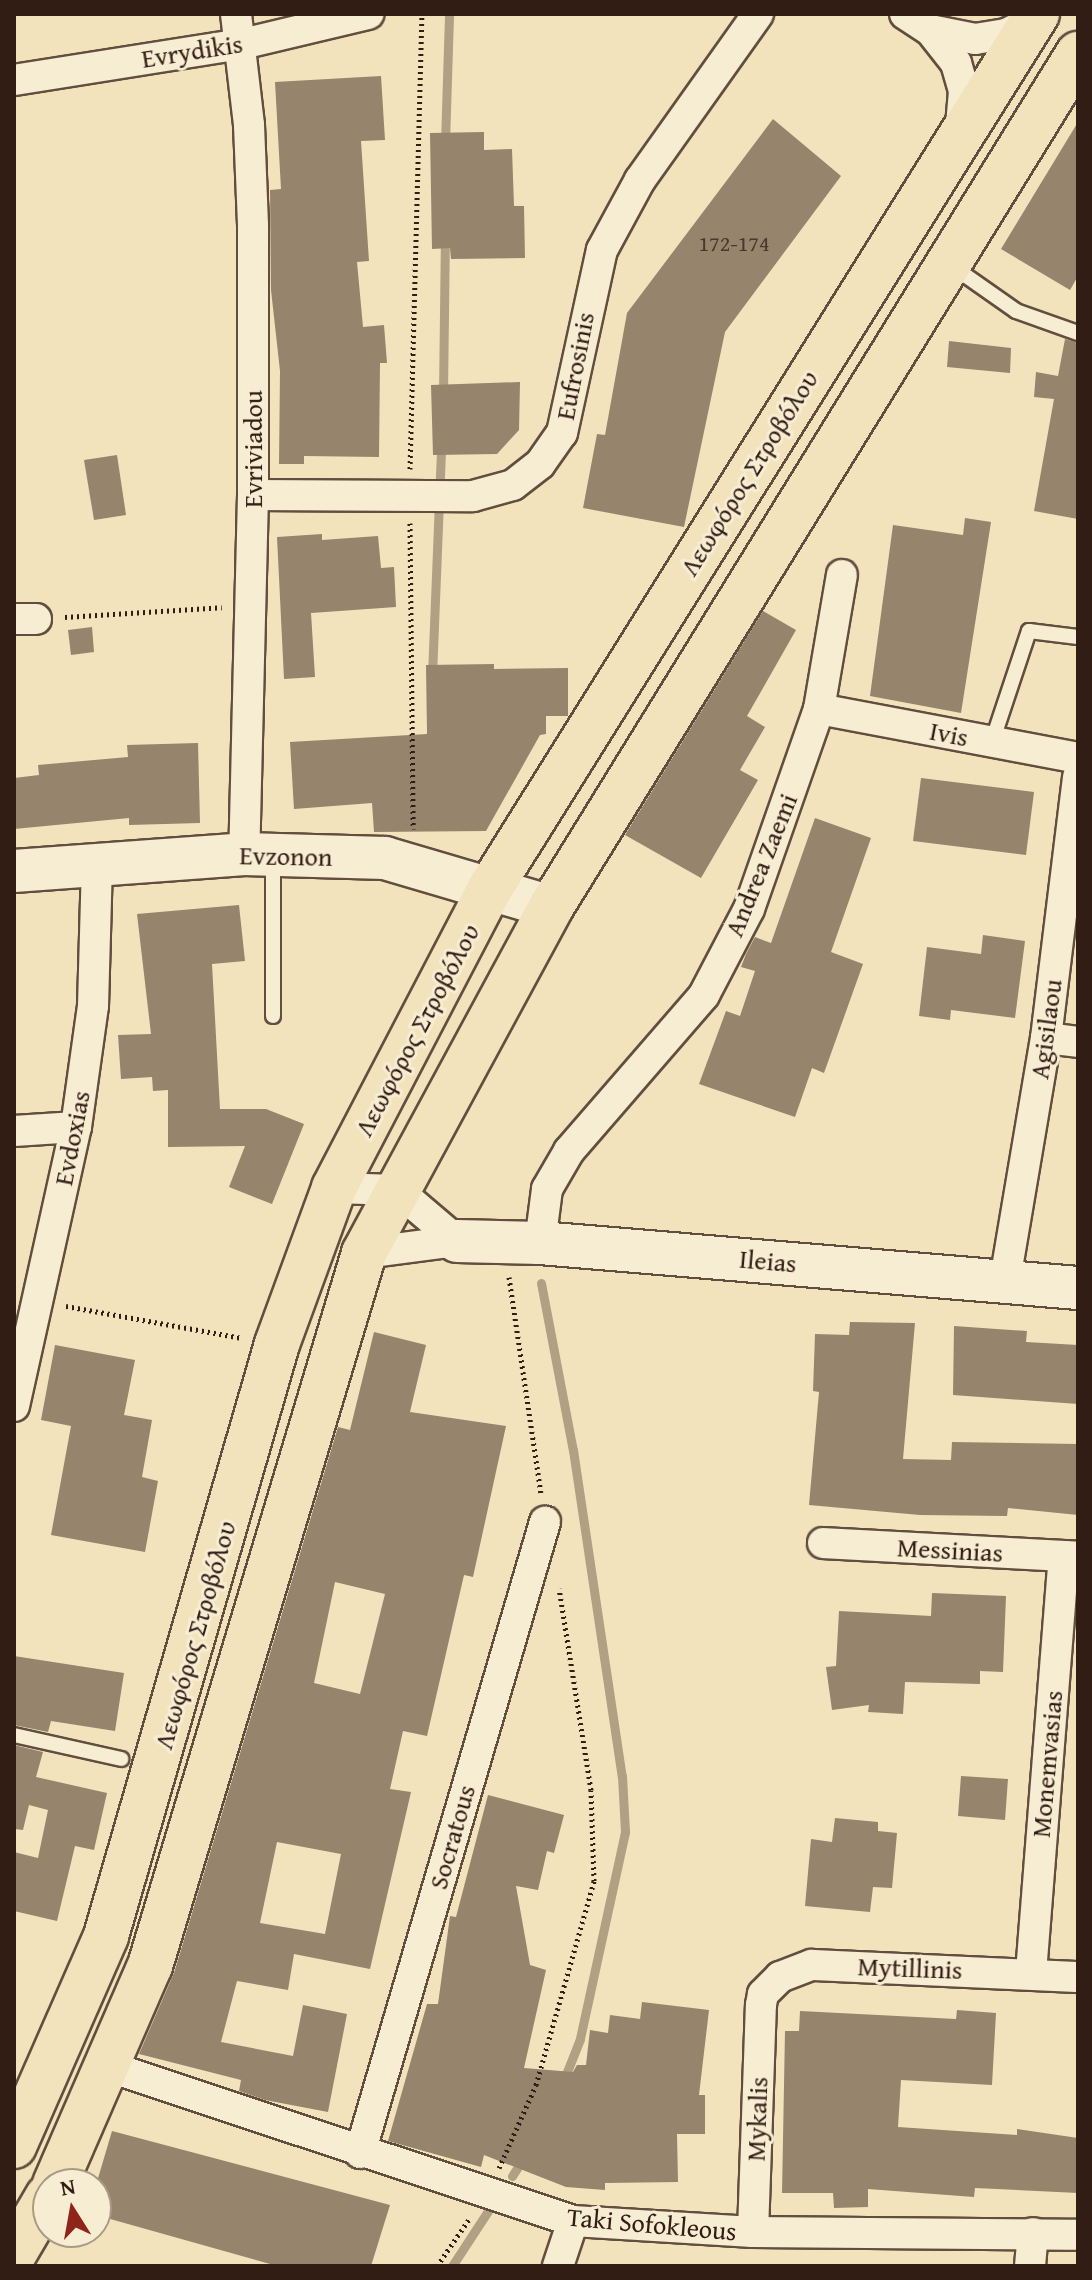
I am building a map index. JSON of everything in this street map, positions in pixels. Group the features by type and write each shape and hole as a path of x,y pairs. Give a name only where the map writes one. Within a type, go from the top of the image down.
{"main road":[{"name":"Λεωφόρος Στροβόλου","path":"14,2146 106,1936 277,1344 334,1188 491,887 1035,17"},
{"name":"Λεωφόρος Στροβόλου","path":"62,2168 150,1966 364,1253 551,907 1078,54"},
{"path":"14,2254 32,2223"}],"street":[{"name":"Evriviadou","path":"236,14 242,44 253,226 250,605 258,855"},
{"name":"Evrydikis","path":"14,80 242,44 368,14"},
{"name":"Eufrosinis","path":"253,495 409,497 493,492 529,475 554,449 574,387 592,278 602,250 640,180 758,14"},
{"path":"918,22 975,39 1006,34 1035,17"},
{"path":"918,22 956,63 964,91 961,135"},
{"name":"Andrea Zaemi","path":"540,1243 547,1189 569,1151 704,995 736,933 819,709 842,575"},
{"name":"Ivis","path":"819,709 1078,758"},
{"name":"Agisilaou","path":"1005,1280 1046,1038 1078,777"},
{"name":"Evzonon","path":"14,871 258,855 385,858 551,907"},
{"name":"Evdoxias","path":"14,1406 76,1127 93,1006 97,865"},
{"path":"1046,1038 1078,1042"},
{"path":"14,1131 76,1127"},
{"path":"334,1188 397,1190 457,1241"},
{"name":"Ileias","path":"364,1253 457,1241 540,1243 1078,1288"},
{"name":"Socratous","path":"360,2153 545,1522"},
{"name":"Messinias","path":"823,1543 1071,1557"},
{"name":"Monemvasias","path":"1031,1973 1071,1557"},
{"name":"Mytillinis","path":"761,2005 768,1987 780,1977 812,1965 1078,1977"},
{"name":"Mykalis","path":"753,2232 761,2005"},
{"name":"Taki Sofokleous","path":"107,2066 360,2153 573,2221 753,2232 1078,2235"},
{"path":"558,2266 573,2221"},
{"path":"1030,2266 1033,2233"}],"lane":[{"path":"949,264 1016,311 1078,333"},
{"path":"992,742 1029,631 1078,637"},
{"path":"258,855 273,1016"},
{"path":"14,1735 121,1759"}],"path":[{"path":"414,866 409,497 422,14"},
{"path":"25,619 250,605"},
{"path":"508,1276 545,1522"},
{"path":"38,1301 277,1344"},
{"path":"437,2266 488,2194 536,2085 594,1881 591,1790 557,1580"}],"building":[{"path":"381,76 385,140 361,141 369,261 357,262 363,327 384,325 387,363 380,363 379,457 304,456 304,464 279,464 280,371 271,290 270,190 281,189 275,82"},
{"path":"773,119 841,176 725,332 684,527 583,508 597,434 605,435 627,313"},
{"path":"1078,122 1078,276 1070,290 1001,249"},
{"path":"484,132 484,150 512,149 514,206 524,206 525,258 451,259 450,248 432,249 430,133"},
{"path":"1065,339 1078,343 1078,519 1034,511 1054,399 1034,397 1036,372 1058,376"},
{"path":"949,341 1011,348 1010,373 947,367"},
{"path":"520,382 519,430 497,454 433,455 431,385"},
{"path":"117,455 126,515 94,520 84,460"},
{"path":"965,518 991,522 961,713 870,696 893,525 963,535"},
{"path":"322,534 322,540 378,536 381,568 394,567 396,607 311,613 315,677 284,679 277,537"},
{"path":"763,611 796,630 747,716 765,727 740,770 758,780 701,878 625,835"},
{"path":"92,627 94,652 71,655 68,630"},
{"path":"494,664 494,669 568,668 568,716 546,716 546,734 540,735 486,831 374,832 372,803 294,809 290,742 427,734 426,665"},
{"path":"198,743 200,823 129,825 129,818 14,829 14,778 39,775 38,765 128,757 127,745"},
{"path":"921,778 1034,792 1026,855 913,841"},
{"path":"815,818 871,838 831,952 863,964 824,1073 812,1068 795,1117 699,1084 726,1011 740,1016 755,971 741,967 755,937 771,943"},
{"path":"239,905 245,961 212,964 220,1109 266,1109 304,1124 272,1204 229,1187 245,1146 168,1147 168,1090 153,1091 152,1077 121,1079 118,1035 151,1034 137,914"},
{"path":"983,935 1025,941 1015,1018 951,1010 950,1020 919,1016 927,947 981,954"},
{"path":"850,1322 915,1323 903,1459 951,1460 952,1442 1078,1444 1078,1515 1008,1508 1007,1516 920,1515 809,1505 819,1392 813,1391 815,1334 849,1335"},
{"path":"954,1326 1027,1331 1026,1342 1078,1345 1078,1404 953,1395"},
{"path":"374,1332 426,1345 410,1412 506,1426 473,1577 464,1575 427,1736 403,1731 390,1789 411,1792 370,1969 294,1954 288,1990 237,1981 221,2042 293,2056 303,2005 347,2014 328,2112 265,2100 239,2091 241,2080 139,2054 174,1973 338,1427 350,1430","holes":["335,1582 385,1594 360,1694 314,1683","277,1842 341,1854 325,1934 260,1923"]},
{"path":"55,1345 135,1360 124,1415 152,1420 142,1477 158,1481 145,1552 51,1535 71,1426 41,1420"},
{"path":"932,1593 1006,1596 1003,1672 980,1671 980,1684 905,1682 903,1714 868,1712 869,1705 832,1710 826,1667 836,1666 839,1611 931,1616"},
{"path":"14,1656 124,1673 115,1731 51,1721 48,1732 14,1725"},
{"path":"14,1745 43,1752 36,1777 107,1793 94,1850 75,1846 57,1921 14,1911 14,1852 38,1858 48,1810 29,1805 23,1830 14,1829"},
{"path":"961,1776 1008,1779 1005,1820 958,1816"},
{"path":"488,1795 564,1815 554,1853 547,1851 538,1890 516,1886 530,1965 546,1970 524,2068 573,2072 577,2065 586,2065 590,2030 608,2033 610,2015 640,2019 642,2002 709,2010 699,2095 705,2095 705,2134 677,2134 678,2182 605,2183 605,2190 566,2187 484,2155 481,2167 388,2141 427,2004 438,2004 450,1916 456,1917"},
{"path":"835,1818 878,1822 878,1831 897,1833 892,1888 873,1887 870,1912 805,1906 811,1839 832,1842"},
{"path":"957,2010 996,2013 992,2085 901,2080 898,2127 1017,2135 1017,2129 1078,2138 1078,2193 975,2188 974,2197 868,2189 868,2207 834,2208 833,2193 782,2193 785,2031 799,2031 800,2011 956,2019"},
{"path":"112,2131 390,2205 371,2266 277,2266 112,2220 112,2168 101,2168"}],"waterway":[{"path":"445,143 449,14"},
{"path":"443,395 445,238"},
{"path":"432,675 441,446"},
{"path":"541,1283 573,1450 622,1776 625,1832 580,2039 563,2082"},
{"path":"512,2176 523,2159"},
{"path":"452,2266 490,2208"}]}
